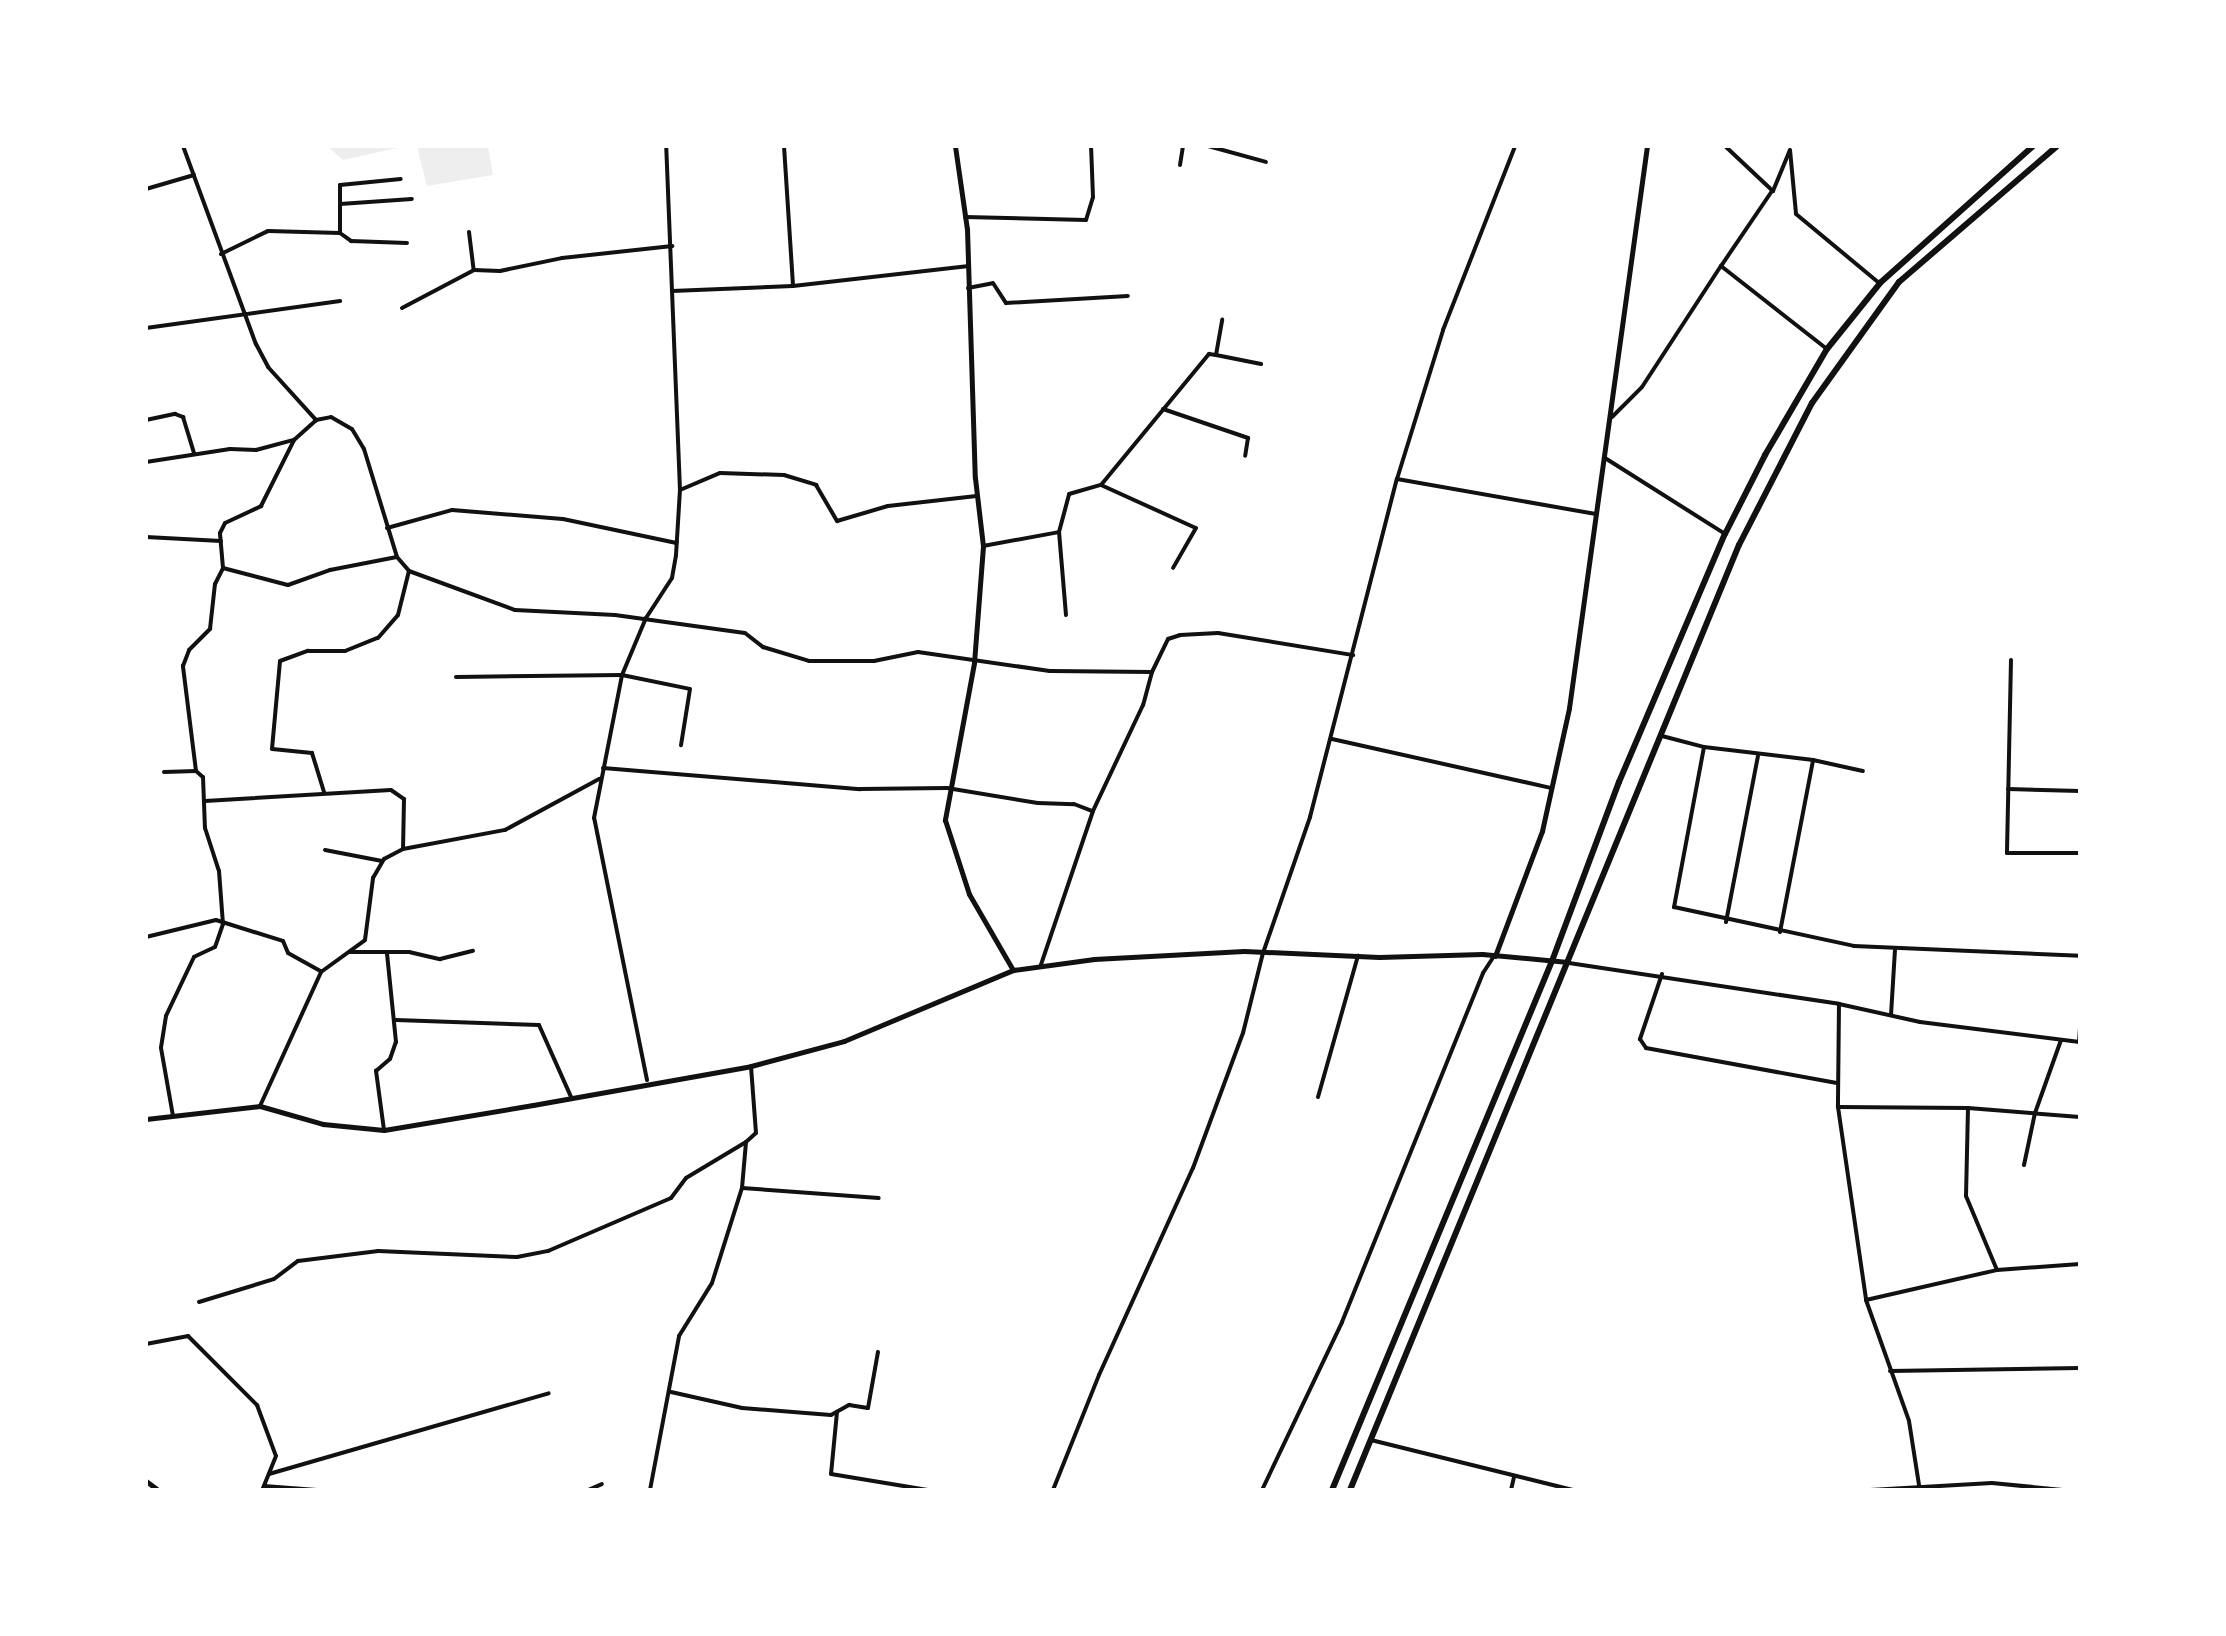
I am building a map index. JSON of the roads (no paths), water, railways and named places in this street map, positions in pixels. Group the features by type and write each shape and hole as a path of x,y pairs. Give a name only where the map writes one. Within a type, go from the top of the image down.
{"highway":[{"path":"1332,1490 1552,961 1619,782 1725,534 1827,349 1880,283 2033,146"},
{"path":"1350,1490 1739,545 1812,403 1899,282 2057,146"}],"main road":[{"path":"955,146 969,266 976,496 983,546 974,663 947,788 945,820 969,894 1013,970"},
{"path":"1494,956 1542,831 1569,708 1612,417 1647,146"},
{"path":"146,1119 260,1106 323,1124 384,1130 571,1097 647,1080 751,1066 844,1041 1013,970 1108,958 1263,953 1494,956 1569,963"},
{"path":"146,1481 158,1490"}],"street":[{"path":"183,146 242,313 268,367 316,420"},
{"path":"647,1080 594,818 599,779 622,675 646,618 672,578 677,543 680,490 666,146"},
{"path":"784,146 793,286"},
{"path":"965,217 1086,220 1093,197 1091,146"},
{"path":"1180,165 1183,146"},
{"path":"1208,146 1266,162"},
{"path":"1053,1490 1104,1362 1199,1155 1243,1033 1263,953 1332,739 1397,479 1443,330 1515,146"},
{"path":"1725,146 1773,191"},
{"path":"1612,417 1642,387 1773,191 1791,148"},
{"path":"1791,148 1796,214 1880,283"},
{"path":"146,189 194,175"},
{"path":"340,233 340,185 401,179"},
{"path":"340,204 412,199"},
{"path":"221,254 268,231 340,233 351,241 407,243"},
{"path":"469,232 474,270"},
{"path":"402,308 474,270 529,268 562,258 672,246"},
{"path":"672,291 793,286 969,266"},
{"path":"1721,266 1827,349"},
{"path":"968,288 993,283 1006,303 1128,296"},
{"path":"146,328 340,301"},
{"path":"1216,355 1222,320"},
{"path":"1066,615 1059,532 1069,494 1101,485 1209,354 1261,364"},
{"path":"1163,409 1248,438 1245,456"},
{"path":"146,420 175,414 183,417 194,453"},
{"path":"173,1116 161,1048 166,1016 194,957 215,947 223,924 203,777 196,771 183,666 189,650 210,629 215,584 223,568 221,541 225,523 261,506 294,440 316,420 331,417 352,429 364,449 397,557 409,571 515,610 646,618 745,633 763,647 809,661 874,661 918,652 974,663 1050,671 1152,672"},
{"path":"146,462 194,453 256,450 294,440"},
{"path":"1605,458 1725,534"},
{"path":"680,490 720,473 784,475 816,485 837,521 888,506 976,496"},
{"path":"1397,479 1596,514"},
{"path":"1101,485 1196,528 1173,568"},
{"path":"387,528 452,510 563,519 677,543"},
{"path":"983,546 1059,532"},
{"path":"146,537 221,541"},
{"path":"223,568 288,585 330,570 397,557"},
{"path":"324,792 312,753 272,749 280,661 308,651 345,651 378,638 398,615 409,571"},
{"path":"1040,968 1093,811 1143,705 1152,672 1168,639 1180,635 1218,633 1353,655"},
{"path":"2011,660 2007,853 2080,853"},
{"path":"456,677 622,675 690,689 681,745"},
{"path":"1662,736 1704,747 1758,756 1813,760 1863,771"},
{"path":"1332,739 1552,788"},
{"path":"1704,747 1674,907 1726,922 1895,950 2080,956"},
{"path":"1726,922 1758,756"},
{"path":"1780,932 1813,760"},
{"path":"603,768 860,789 947,788 1074,804 1093,811"},
{"path":"164,772 196,771"},
{"path":"260,1106 321,972 365,940 373,878 382,861 403,849 505,830 599,779"},
{"path":"2008,789 2080,791"},
{"path":"204,801 324,792 400,793 406,814 403,849"},
{"path":"325,850 382,861"},
{"path":"146,937 202,920 223,924 283,941 288,953 321,972"},
{"path":"1891,1016 1895,950"},
{"path":"350,952 409,952 440,959 473,951"},
{"path":"384,1130 376,1071 390,1059 396,1020 387,954"},
{"path":"1318,1097 1358,956"},
{"path":"1262,1490 1342,1322 1483,973 1494,956"},
{"path":"1569,963 1662,974 1839,1004 1891,1016 2061,1040 2080,1042 2080,1029"},
{"path":"1662,974 1640,1039 1646,1048 1838,1083"},
{"path":"1839,1004 1838,1107 1866,1300 1909,1421 1919,1485"},
{"path":"396,1020 539,1025 571,1097"},
{"path":"2024,1165 2035,1113 2061,1040"},
{"path":"199,1302 274,1279 298,1261 378,1251 517,1257 548,1251 671,1198 686,1178 756,1133 751,1066"},
{"path":"1838,1107 1968,1108 2080,1117"},
{"path":"1968,1108 1966,1196 1997,1270"},
{"path":"650,1490 671,1392 679,1336 712,1283 742,1188 746,1142"},
{"path":"742,1188 879,1198"},
{"path":"1866,1300 1997,1270 2080,1264"},
{"path":"146,1344 188,1336 257,1405 276,1456 263,1488 317,1490"},
{"path":"671,1392 742,1408 837,1412 849,1405 868,1408 878,1352"},
{"path":"1890,1371 2080,1368"},
{"path":"269,1474 549,1393"},
{"path":"837,1412 831,1474 928,1490"},
{"path":"1371,1440 1573,1490"},
{"path":"1511,1490 1514,1476"},
{"path":"1992,1483 1993,1490"},
{"path":"1870,1490 1992,1483 2063,1490"},
{"path":"588,1490 602,1484"}]}
